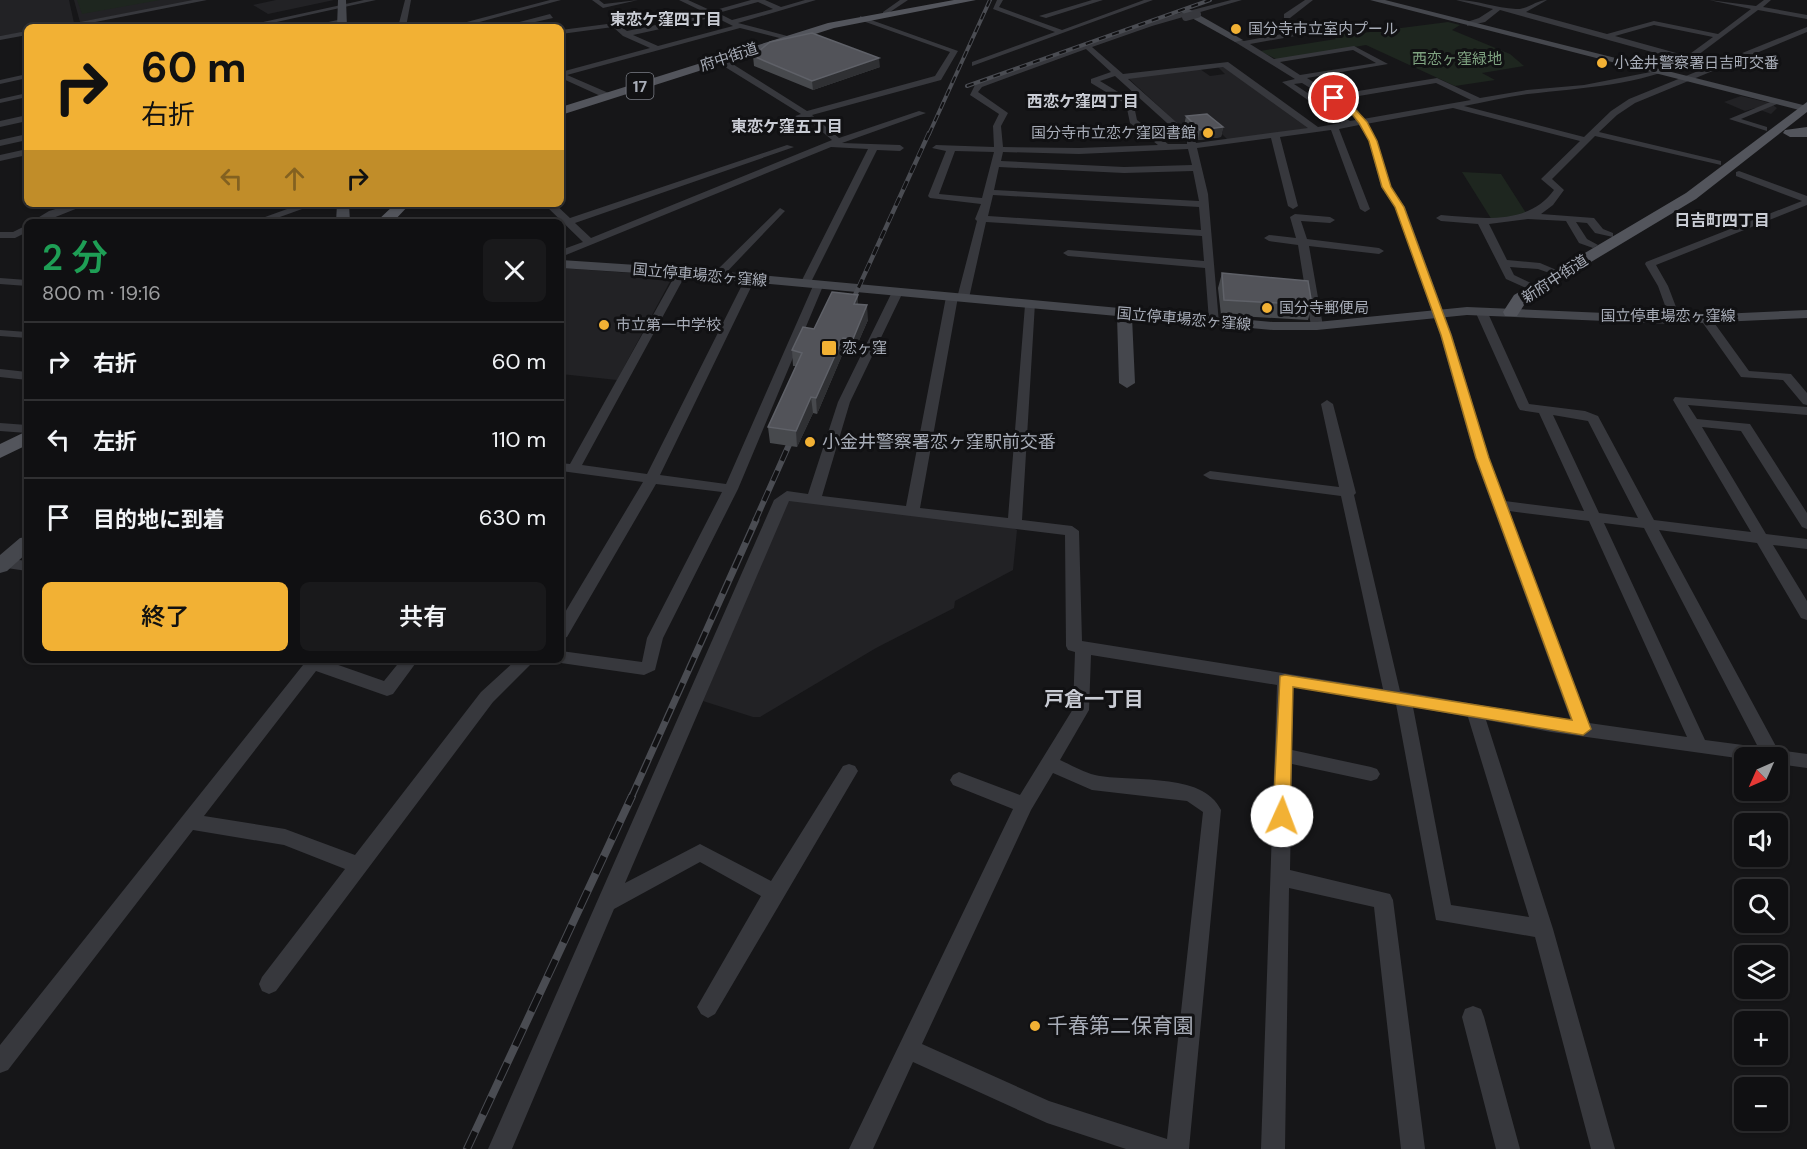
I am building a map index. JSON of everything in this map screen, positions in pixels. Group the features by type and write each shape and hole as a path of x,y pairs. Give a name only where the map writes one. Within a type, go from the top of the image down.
{"main road":[{"name":"府中街道","path":"564,110 788,39 863,18 971,0"},
{"path":"1374,0 1806,110"},
{"path":"342,4 342,24"},
{"path":"1185,10 1241,41"},
{"name":"新府中街道","path":"1511,312 1520,299 1561,274 1591,251 1640,227 1691,196 1790,126 1806,110"},
{"path":"1727,169 1764,129 1777,119 1804,134 1807,131"},
{"name":"新府中街道","path":"1511,312 1532,305 1643,239 1727,169"},
{"path":"387,219 400,207"},
{"path":"1591,251 1610,235 1623,228 1640,227"},
{"name":"国立停車場恋ヶ窪線","path":"564,264 718,275 1279,327 1317,326 1437,312 1511,312 1675,320 1807,314"},
{"path":"1124,313 1127,383"},
{"path":"0,452 24,439"},
{"path":"3,562 24,545"}],"street":[{"path":"74,24 204,0"},
{"path":"257,24 342,4 373,0"},
{"path":"400,24 408,0"},
{"path":"546,24 559,0"},
{"path":"469,24 559,0"},
{"path":"598,0 603,6 635,0"},
{"path":"685,1 701,0"},
{"path":"626,34 715,14 759,0 780,9"},
{"path":"564,74 813,0"},
{"path":"891,0 902,2"},
{"path":"1000,0 995,8 1062,32"},
{"path":"1043,16 1100,0"},
{"path":"975,64 1150,0"},
{"path":"912,511 958,298 999,149 997,126 1004,113 972,93 979,85 1185,10 1239,0"},
{"path":"1287,16 1310,0"},
{"path":"1460,0 1520,12 1604,38 1716,67"},
{"path":"1520,12 1544,0"},
{"path":"1712,0 1807,17"},
{"path":"936,148 1079,151 1193,146 1356,124 1539,90 1584,87 1660,72 1687,60 1768,0"},
{"path":"685,1 736,24 788,39"},
{"path":"885,13 902,2"},
{"path":"1470,24 1482,20 1499,8"},
{"path":"517,24 550,16"},
{"path":"771,128 806,115 938,78 954,51 863,18"},
{"path":"1604,38 1654,23 1718,36"},
{"path":"564,32 615,24 626,34 657,48"},
{"path":"1241,41 1342,24"},
{"path":"1528,216 1540,210 1555,197 1559,190 1546,179 1614,113 1632,101 1807,29"},
{"path":"0,38 24,34"},
{"path":"1241,41 1354,111 1356,124"},
{"path":"1087,46 1191,141 1204,204 1215,321"},
{"path":"1275,61 1354,48 1384,64 1286,82 1356,124 1373,141 1372,187 1365,209"},
{"path":"720,60 806,115 836,143 900,148"},
{"path":"1167,148 1133,122 1130,103 1094,81 1103,76 1225,64 1317,130"},
{"path":"564,76 608,96"},
{"path":"0,82 24,77"},
{"path":"1334,98 1437,80 1478,100"},
{"path":"0,101 24,96"},
{"path":"1764,129 1733,119 1778,102"},
{"path":"1451,105 1727,169 1807,201"},
{"path":"564,253 836,143 922,114"},
{"path":"0,124 24,119"},
{"path":"1334,127 1372,187 1400,207 1454,357 1482,458 1583,729"},
{"path":"1275,136 1293,206"},
{"path":"0,143 24,138"},
{"path":"762,145 775,153"},
{"path":"568,222 790,147"},
{"path":"564,657 644,669 650,666 655,638 731,489 811,285 874,147"},
{"path":"952,148 933,196 986,196 1090,211 1206,233"},
{"path":"0,158 24,153"},
{"path":"994,164 1124,170 1197,168"},
{"path":"1675,320 1663,286 1650,264 1807,201"},
{"path":"980,219 1204,204"},
{"path":"265,219 302,207"},
{"path":"552,207 590,243"},
{"path":"40,219 55,208"},
{"path":"718,275 780,211"},
{"path":"1441,219 1482,221 1528,216 1590,220 1599,231 1610,235"},
{"path":"1317,326 1303,243 1295,218 1330,220"},
{"path":"1569,219 1591,251"},
{"path":"1482,221 1510,277 1534,289"},
{"path":"15,235 24,230"},
{"path":"0,235 24,236"},
{"path":"1269,238 1379,251"},
{"path":"1068,252 1208,265"},
{"path":"1503,263 1540,266 1561,274"},
{"path":"681,272 567,467 731,489"},
{"path":"564,628 652,478 750,279"},
{"path":"0,281 24,283"},
{"path":"814,498 844,402 897,292"},
{"path":"1015,523 1031,305"},
{"path":"1481,311 1524,407 1586,415 1593,419 1767,747"},
{"path":"1706,319 1745,374 1787,377 1807,401"},
{"path":"0,333 24,334"},
{"path":"0,373 24,376"},
{"path":"1807,411 1679,400 1690,422 1807,614"},
{"path":"1327,404 1398,698 1443,913 1543,930"},
{"path":"1545,411 1699,745"},
{"path":"1690,422 1745,427 1807,524"},
{"path":"0,427 24,429"},
{"path":"1210,475 1349,493"},
{"path":"500,1149 781,500 788,496 1072,531 1074,646 1398,698 1475,713 1734,750"},
{"path":"1501,506 1807,544"},
{"path":"3,562 24,566"},
{"path":"861,1149 1024,805 1082,710 1083,648"},
{"path":"0,1062 191,822 256,733 313,663"},
{"path":"317,663 387,689 408,663"},
{"path":"268,984 487,697 524,663"},
{"path":"1273,1149 1285,680"},
{"path":"1475,713 1543,930 1603,1149"},
{"path":"1283,755 1371,774"},
{"path":"1788,758 1807,761"},
{"path":"1049,763 1093,782 1161,789 1201,799 1208,803 1212,810 1177,1149"},
{"path":"708,1007 774,893 849,771"},
{"path":"959,780 1024,805"},
{"path":"191,822 285,837 360,866"},
{"path":"606,903 700,852 774,893"},
{"path":"1280,877 1383,900 1413,1149"},
{"path":"1473,1017 1508,1149"},
{"path":"909,1049 1047,1112 1162,1149"}],"shaded area":[{"path":"0,0 69,0 74,23 24,24 24,32 0,36"},
{"path":"74,0 199,0 80,22"},
{"path":"276,0 334,0 268,14 253,5"},
{"path":"1217,66 1223,66 1311,128 1228,140 1221,133 1191,123 1179,125 1128,78 1200,69 1210,76 1225,74"},
{"path":"1741,96 1770,103 1777,108 1771,114 1755,108 1745,111 1724,102"},
{"name":"市立第一中学校","path":"564,268 673,276 617,380 564,374"},
{"path":"793,499 1008,525 1017,530 1013,570 955,601 954,608 876,648 760,717 753,717 703,701 787,501"}],"green space":[{"path":"77,0 160,0 82,14"},
{"name":"西恋ヶ窪緑地","path":"1448,22 1460,25 1452,30 1510,54 1524,66 1482,73 1495,80 1455,86 1366,45 1278,60 1260,51 1336,39 1322,29 1342,26 1362,33"},
{"path":"1462,172 1501,174 1528,216 1492,220"}],"building":[{"path":"812,33 879,58 812,81 753,56 770,42"},
{"path":"1207,114 1223,127 1200,130 1186,116"},
{"path":"1222,273 1308,281 1312,305 1224,300"},
{"path":"832,292 858,295 854,304 867,305 853,339 843,338 816,398 811,397 796,431 768,427 802,353 792,350 803,327 814,329"}],"railway":[{"path":"929,134 990,0"},
{"path":"967,86 1210,0"},
{"path":"851,304 929,133"},
{"path":"848,311 852,303"},
{"path":"755,521 796,429"},
{"path":"631,798 756,520"},
{"path":"467,1149 632,796"}],"place":[{"name":"国分寺市立室内プール","path":"1236,29"},
{"name":"小金井警察署日吉町交番","path":"1602,63"},
{"name":"国分寺市立恋ケ窪図書館","path":"1208,133"},
{"name":"国分寺郵便局","path":"1267,308"},
{"name":"市立第一中学校","path":"604,325"},
{"name":"恋ヶ窪","path":"829,348"},
{"name":"小金井警察署恋ヶ窪駅前交番","path":"810,442"},
{"name":"千春第二保育園","path":"1035,1026"}],"district":[{"name":"東恋ケ窪四丁目","path":"666,19"},
{"name":"西恋ケ窪四丁目","path":"1083,101"},
{"name":"東恋ケ窪五丁目","path":"787,126"},
{"name":"日吉町四丁目","path":"1722,220"},
{"name":"戸倉一丁目","path":"1094,699"}],"route":[{"path":"1282,816 1285,680 1359,693 1394,696 1497,717 1583,729 1482,458 1454,357 1400,207 1386,187 1373,141 1363,122 1354,111 1334,98"}]}
